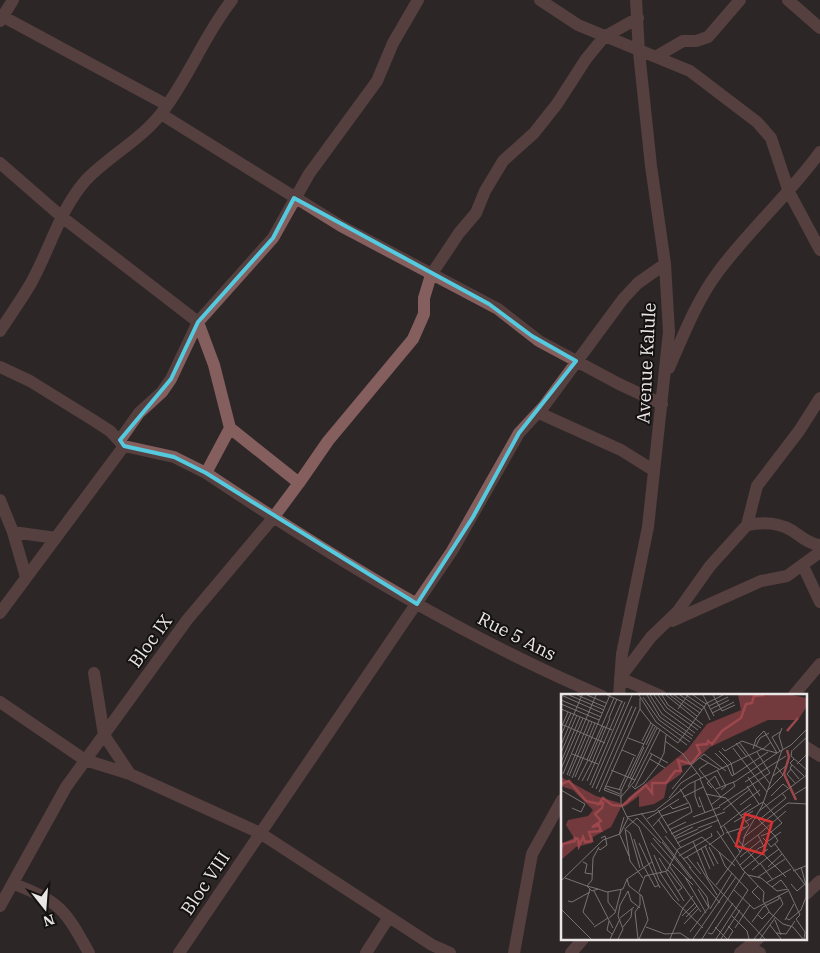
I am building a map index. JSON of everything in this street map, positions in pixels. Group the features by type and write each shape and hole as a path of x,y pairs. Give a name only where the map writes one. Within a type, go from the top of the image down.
{"street":[{"path":"13,0 1,17 164,109 294,198 473,298 489,304 532,336 576,361 662,404"},
{"path":"0,331 31,283 62,217 86,180 142,135 164,109 193,64 211,29 232,0"},
{"path":"0,613 56,538 122,443 140,413 162,392 198,322 273,238 294,198 377,81 393,43 418,0"},
{"path":"540,0 578,25 639,52 657,56 690,71 764,129 771,138 788,192 820,250"},
{"name":"Avenue Kalule","path":"618,694 627,629 648,527 653,470 666,377 669,325 665,264 651,166 639,52 636,0"},
{"path":"657,56 683,41 696,41 708,37 740,0"},
{"path":"788,0 820,28"},
{"path":"604,37 638,18"},
{"name":"Bloc IX","path":"0,906 14,884 66,787 85,760 187,620 273,518 328,441 413,339 424,314 424,298 431,275 459,233 476,212 485,191 503,161 534,133 551,112 586,59 604,37"},
{"path":"666,377 710,283 820,152"},
{"path":"0,163 62,217 198,322 214,365 230,428 298,483"},
{"name":"Bloc VIII","path":"180,953 417,604 473,517 520,433 538,413 576,361 638,283 665,264"},
{"path":"0,368 30,381 93,420 122,443"},
{"path":"656,694 620,678 651,637 668,622 710,566 747,525 757,486 799,431 820,398"},
{"path":"538,413 621,450 653,470"},
{"path":"206,473 230,428"},
{"name":"Rue 5 Ans","path":"122,443 174,457 206,473 273,518 417,604 557,677 597,694"},
{"path":"0,500 13,532 26,577"},
{"path":"747,525 766,522 778,525 820,545"},
{"path":"13,532 56,538"},
{"path":"668,622 761,581 787,576 820,552"},
{"path":"803,566 820,602"},
{"path":"795,694 820,664"},
{"path":"94,673 104,735 130,774"},
{"path":"0,702 85,760 130,774 260,833 432,945 450,953"},
{"path":"808,748 820,756"},
{"path":"514,953 532,854 561,802"},
{"path":"808,892 820,881"},
{"path":"14,884 45,896 57,905 68,916 89,953"},
{"path":"366,953 389,917"},
{"path":"571,953 582,940"}],"highlighted area":[{"path":"294,198 489,304 532,336 576,361 519,433 473,517 417,604 206,473 174,457 124,446 120,440 171,379 198,322 273,238"}]}
